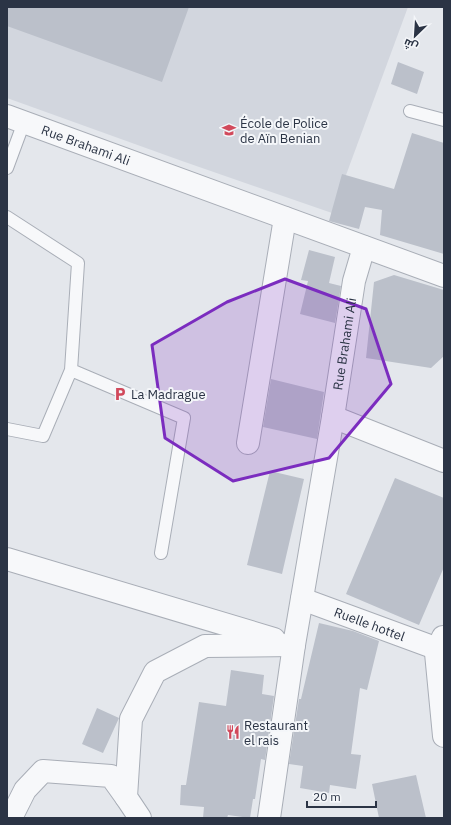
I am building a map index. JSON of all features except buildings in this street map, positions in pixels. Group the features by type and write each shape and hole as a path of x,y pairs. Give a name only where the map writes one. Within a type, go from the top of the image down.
{"street":[{"name":"Rue Brahami Ali","path":"16,119 364,247 354,281 333,417 294,645 269,818"},
{"path":"248,443 285,218"},
{"path":"364,247 444,276"},
{"path":"333,417 444,461"},
{"path":"7,558 294,645"},
{"name":"Ruelle hottel","path":"302,599 441,642"},
{"path":"441,642 436,653 444,736"},
{"path":"126,797 131,719 156,672 205,646 294,645"},
{"path":"11,818 25,790 43,771 111,776 140,818"}],"lane":[{"path":"410,111 444,120"},
{"path":"7,168 16,119"},
{"path":"7,217 78,263 71,370 43,436 7,429"},
{"path":"71,370 184,418 161,553"}],"highlighted area":[{"path":"285,279 366,309 391,384 329,458 233,481 165,438 152,345 227,302"}],"shaded area":[{"name":"École de Police de Aïn Benian","path":"7,7 408,7 332,213 7,98"}],"place":[{"name":"École de Police de Aïn Benian","path":"229,130"},
{"name":"La Madrague","path":"120,394"},
{"name":"Restaurant el rais","path":"233,732"}]}
